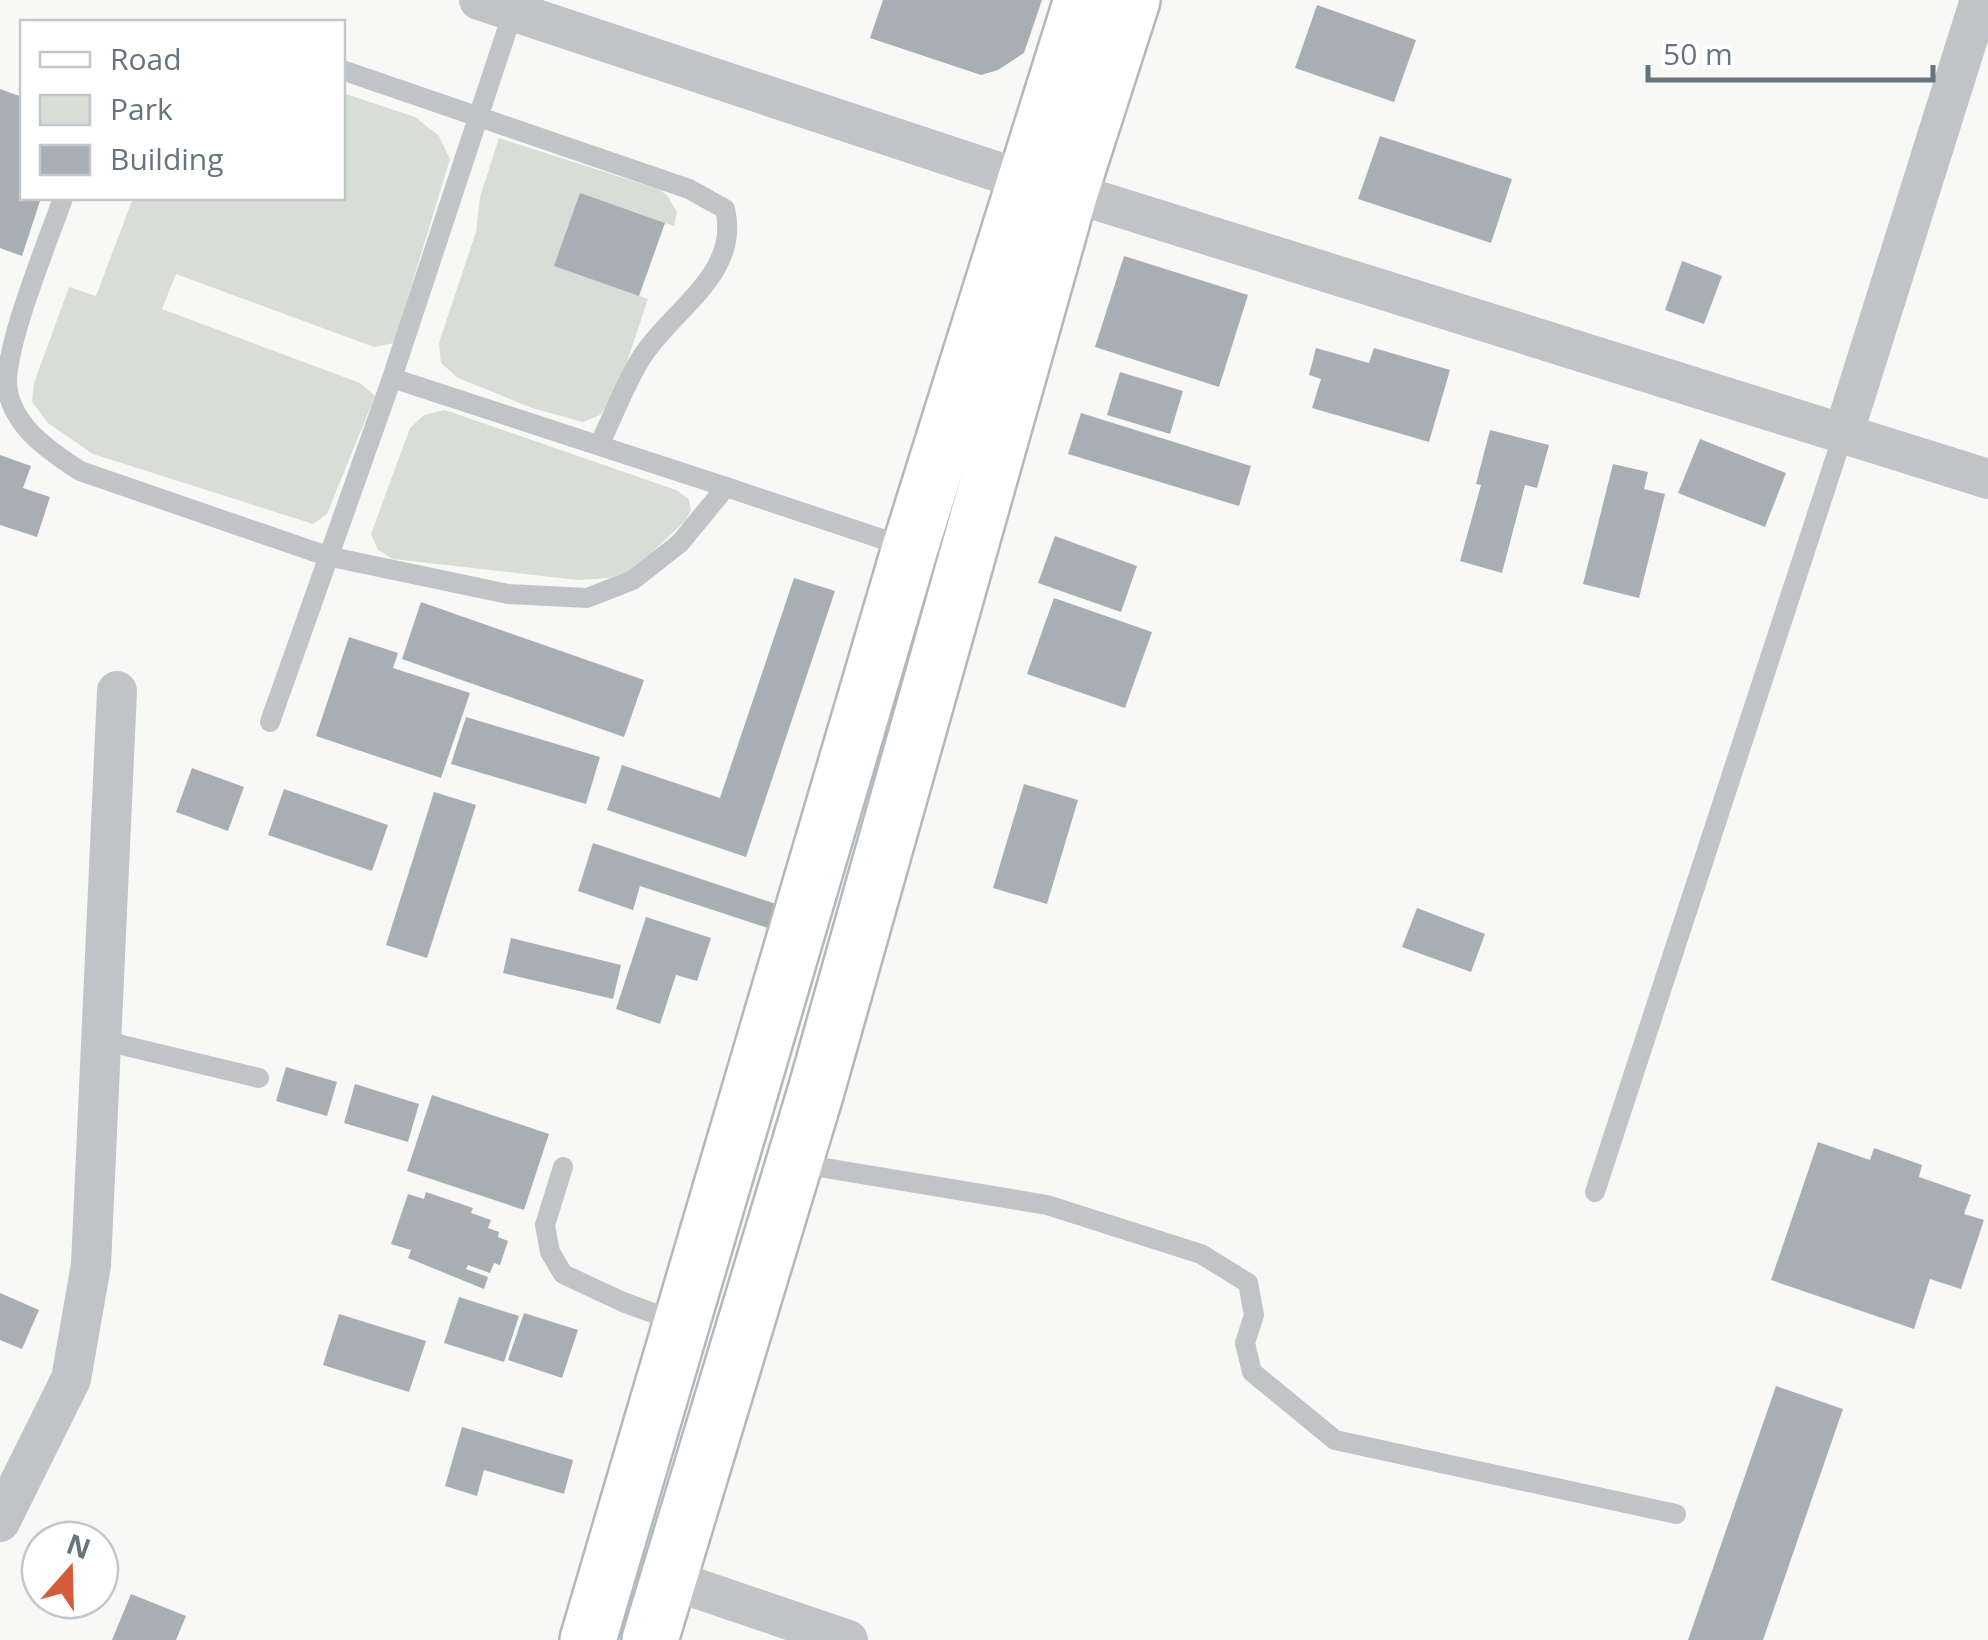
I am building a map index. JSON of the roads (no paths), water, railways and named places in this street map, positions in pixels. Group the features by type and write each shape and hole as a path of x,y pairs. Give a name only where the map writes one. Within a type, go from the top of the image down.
{"street":[{"path":"650,1640 793,1162 1048,186 1082,0"},
{"path":"588,1640 910,548 1048,186 1132,0"},
{"path":"1842,435 1980,0"},
{"path":"496,6 1048,186 1988,479"},
{"path":"0,1522 71,1379 91,1265 117,692"},
{"path":"669,1579 848,1640"}],"lane":[{"path":"270,722 392,378 479,114 496,6"},
{"path":"345,71 689,188 725,209 730,228 726,246 709,280 641,358 599,445"},
{"path":"62,200 8,358 8,393 21,420 44,448 80,471 328,556 508,594 587,598 634,580 680,543 726,487"},
{"path":"392,378 910,548"},
{"path":"1595,1192 1842,435"},
{"path":"101,1040 259,1078"},
{"path":"793,1162 1047,1205 1201,1254 1248,1284 1254,1314 1244,1344 1252,1372 1336,1440 1676,1514"},
{"path":"563,1167 545,1226 550,1252 563,1274 682,1324"}]}
